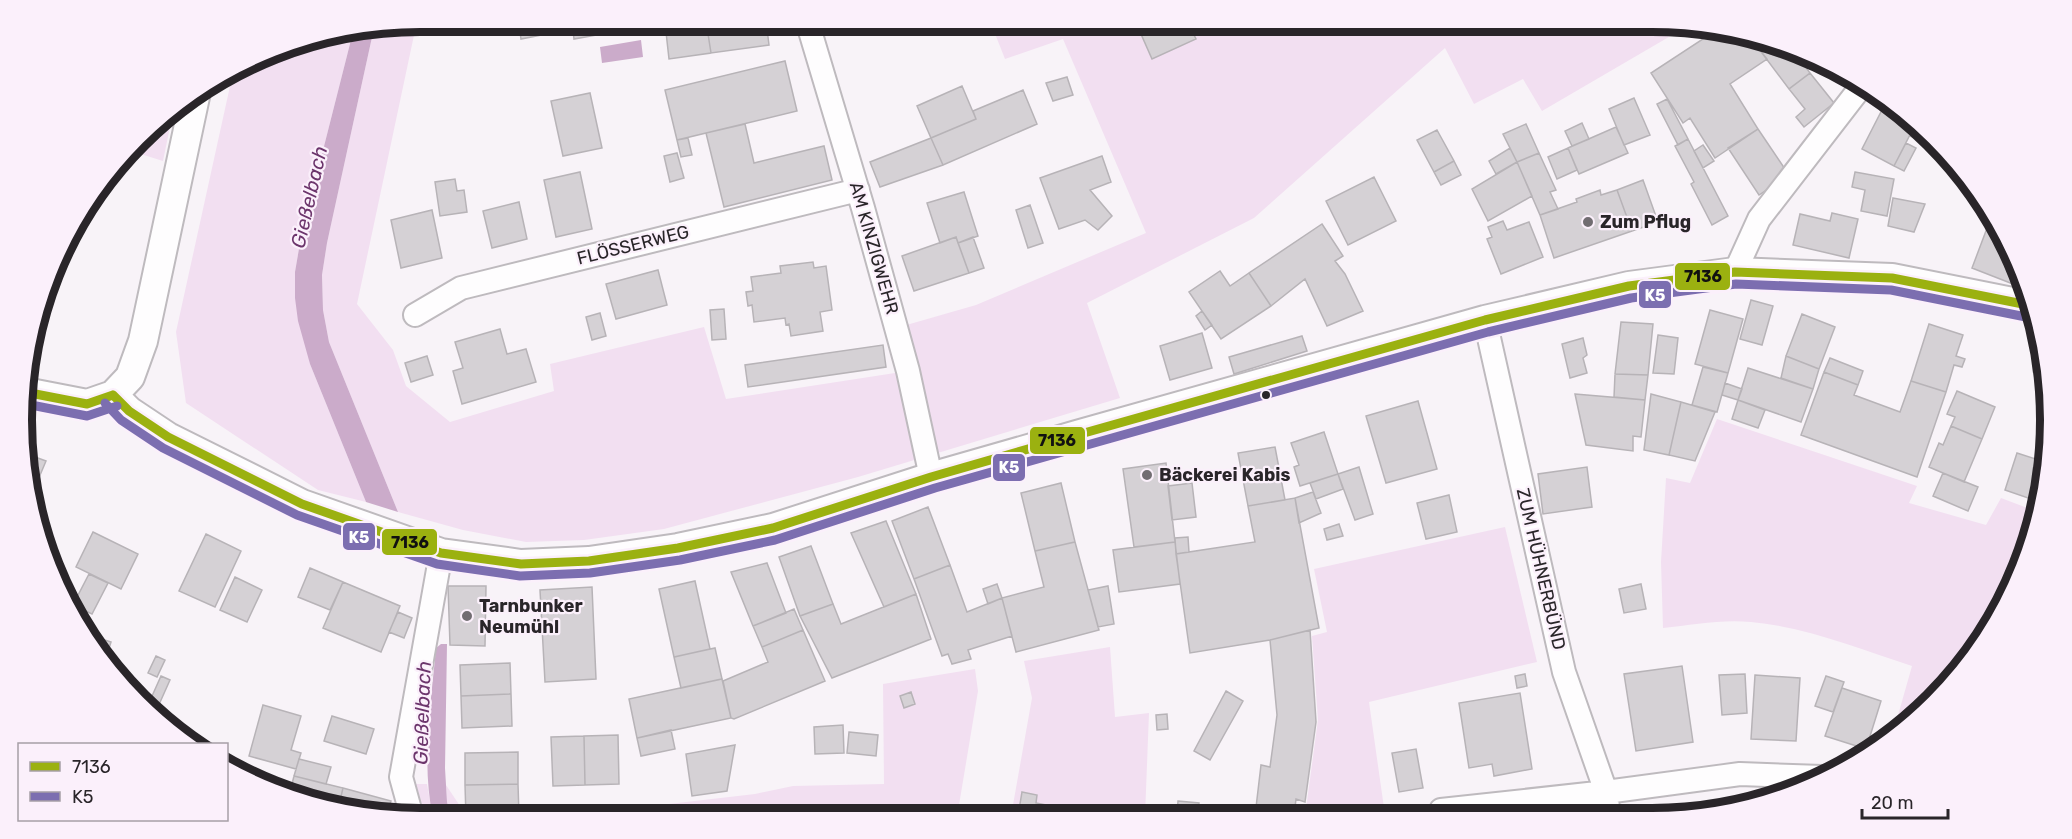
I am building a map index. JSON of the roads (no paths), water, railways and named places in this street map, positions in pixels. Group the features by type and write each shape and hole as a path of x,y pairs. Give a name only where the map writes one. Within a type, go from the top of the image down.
{"street":[{"name":"AM KINZIGWEHR","path":"810,32 858,190 908,371 931,477"},
{"path":"1735,272 1760,219 1858,91"},
{"path":"32,393 87,404 113,395 130,377 143,340 193,105"},
{"name":"FLÖSSERWEG","path":"415,315 461,288 858,190"},
{"path":"113,395 129,411 168,437 302,504 441,554 521,564 589,561 678,549 773,528 931,477 1485,320 1629,286 1735,272 1892,278 2023,304"},
{"name":"ZUM HÜHNERBÜND","path":"1485,320 1564,672 1606,792 1608,808"},
{"path":"409,808 401,777 441,554"},
{"path":"1459,808 1740,774 1804,776"}],"place":[{"name":"Zum Pflug","path":"1588,222"},
{"name":"Bäckerei Kabis","path":"1147,475"},
{"name":"Tarnbunker Neumühl","path":"467,616"}],"water label":[{"name":"Gießelbach","path":"309,197"},
{"name":"Gießelbach","path":"422,713"}]}
